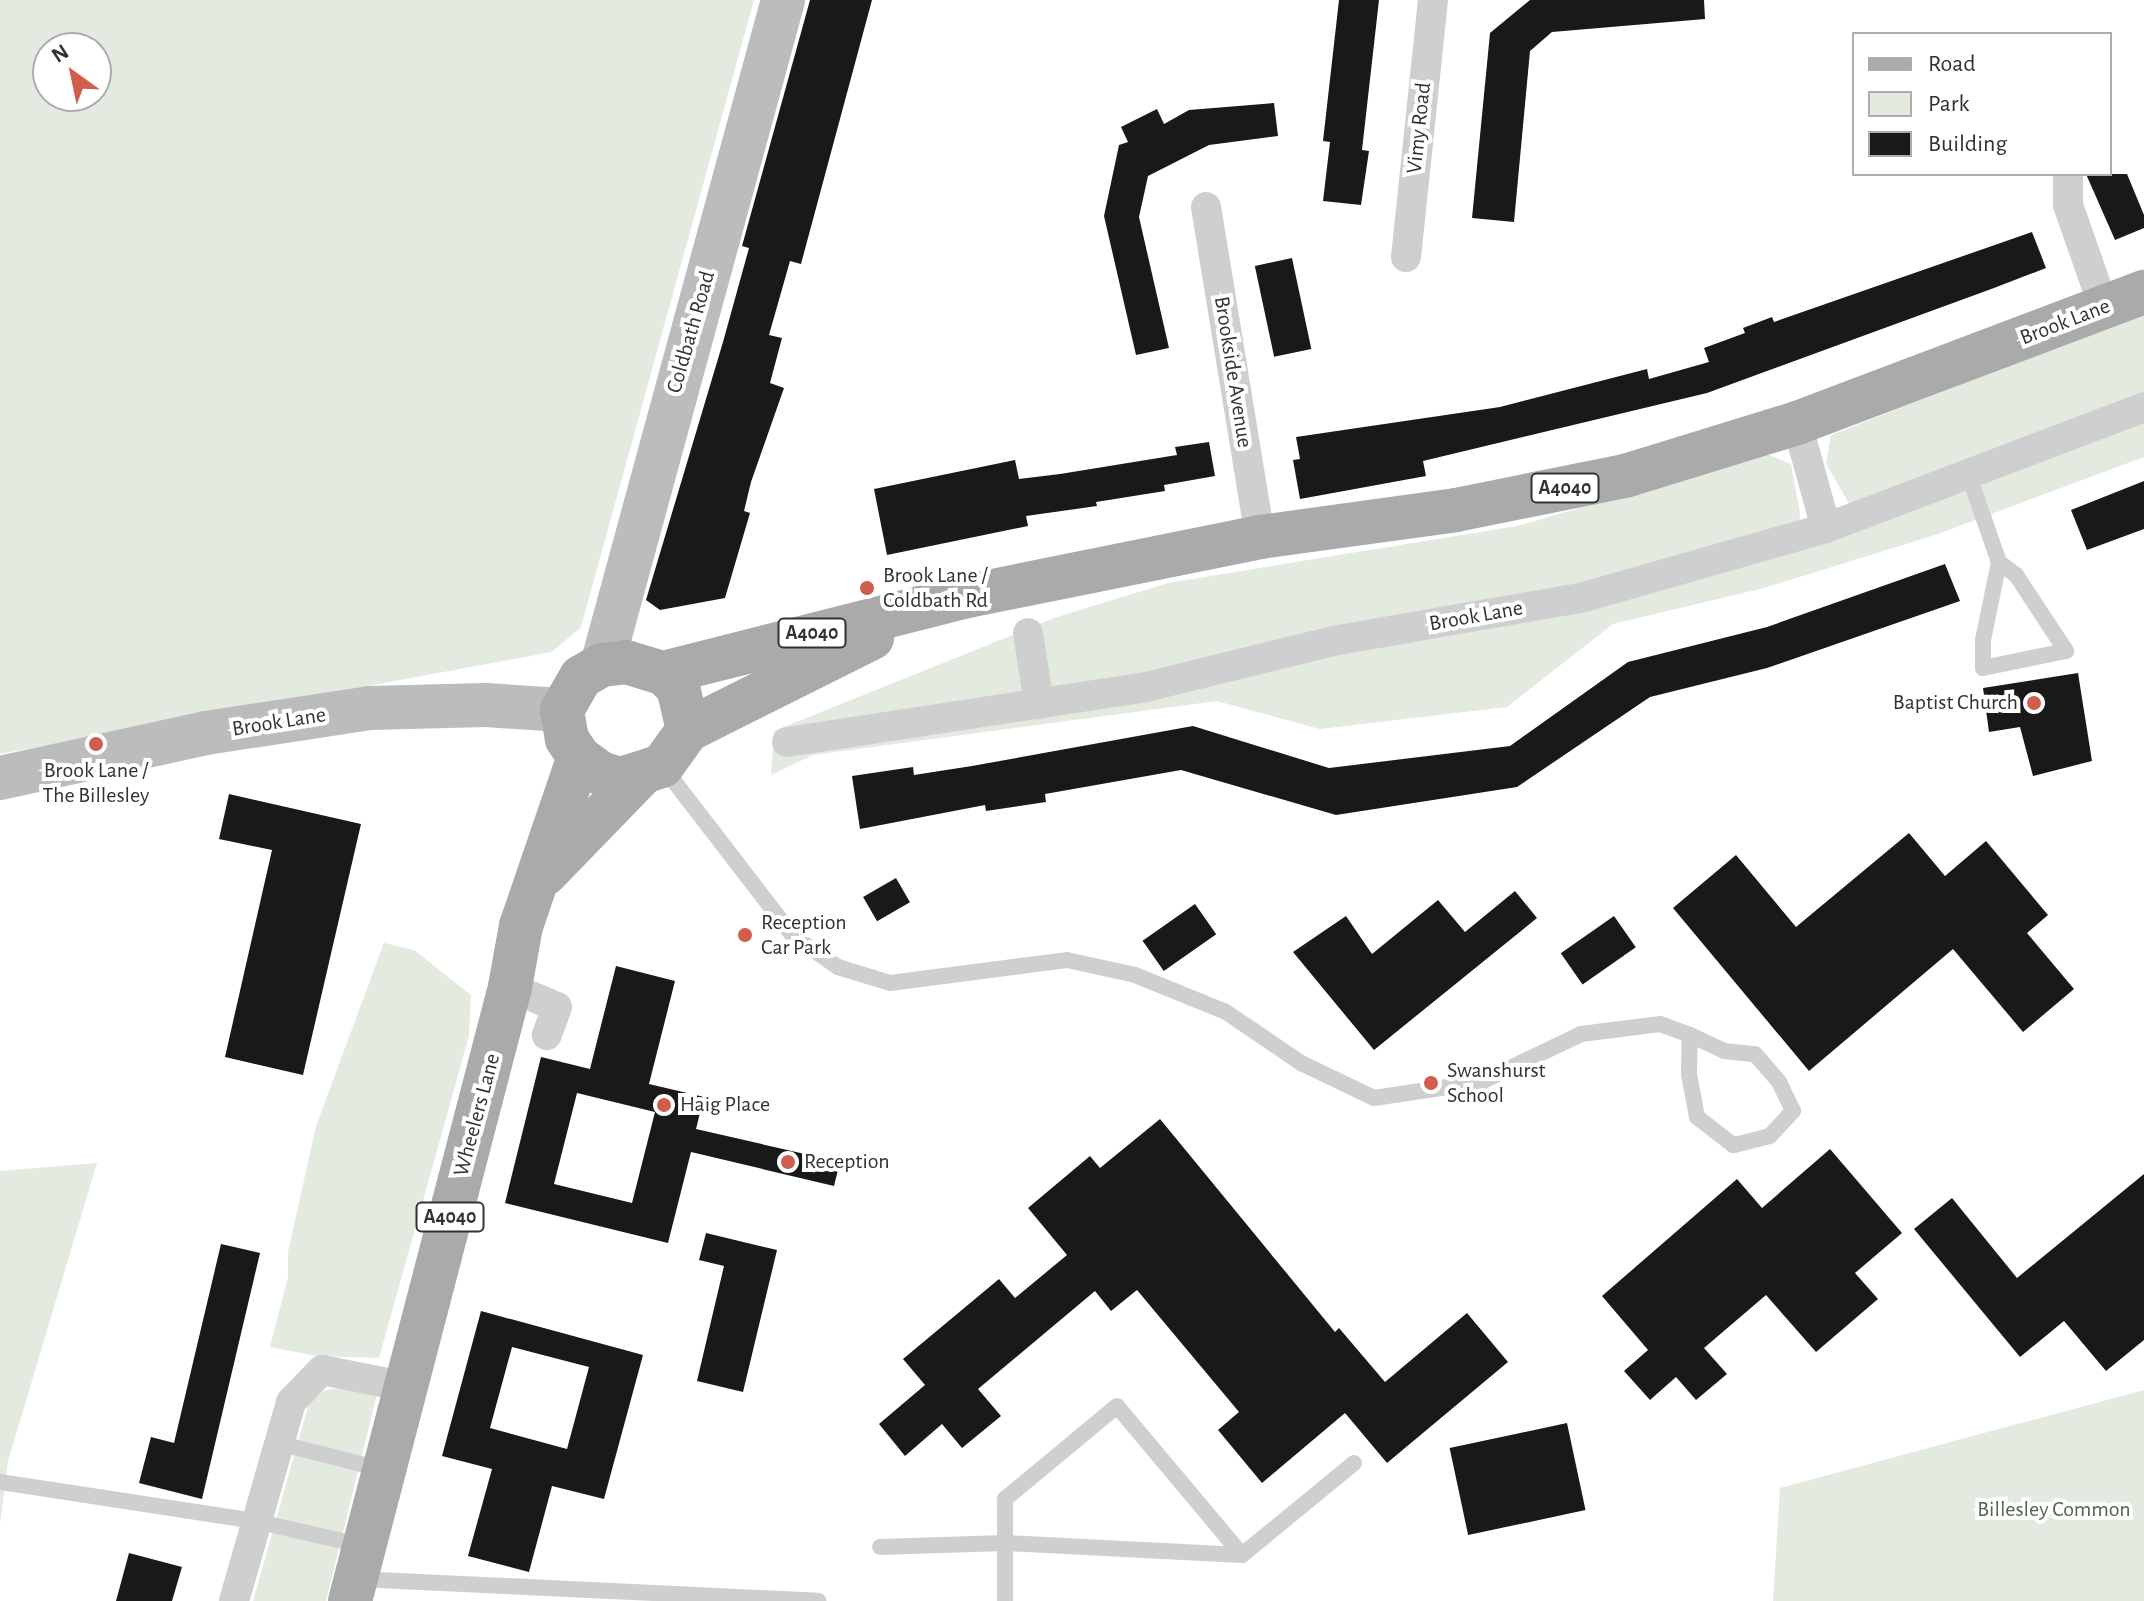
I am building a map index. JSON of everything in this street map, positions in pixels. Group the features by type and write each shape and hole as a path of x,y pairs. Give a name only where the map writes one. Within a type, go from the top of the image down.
{"main road":[{"name":"Coldbath Road","path":"602,665 783,0"},
{"name":"Brook Lane","path":"663,673 963,597 1260,537 1456,510 1625,476 1797,423 2144,292"},
{"name":"Brook Lane","path":"688,730 777,682 963,597"},
{"path":"532,888 652,771 688,730 678,687 663,673 626,662 602,665 581,677 562,710 567,739 579,757 602,774 621,779 652,771"},
{"name":"Brook Lane","path":"0,778 206,733 370,708 486,705 562,710"},
{"name":"Wheelers Lane","path":"357,1575 510,987 532,888 579,757"}],"street":[{"name":"Vimy Road","path":"1406,257 1433,0"},
{"path":"2068,176 2068,205 2104,308"},
{"name":"Brookside Avenue","path":"1206,207 1260,537"},
{"name":"Brook Lane","path":"787,742 1146,687 1333,641 1584,597 1826,528 2144,407"},
{"path":"1797,423 1826,528"},
{"path":"1028,633 1039,704"},
{"path":"510,987 557,1007 547,1035"},
{"path":"234,1601 291,1402 322,1370 407,1387"}],"lane":[{"path":"1969,476 1999,562 1983,640 1983,668 2066,651 2016,575 1999,562"},
{"path":"652,771 793,936 838,967 890,983 1067,960 1135,975 1226,1012 1301,1063 1374,1098 1481,1082 1581,1034 1660,1024 1690,1035 1724,1051 1755,1054 1779,1082 1793,1111 1770,1136 1733,1145 1697,1117 1689,1074 1690,1035"},
{"path":"1005,1601 1005,1499 1117,1406 1242,1555"},
{"path":"278,1443 385,1470"},
{"path":"880,1547 1005,1543 1242,1555 1354,1463"},
{"path":"0,1482 255,1521 357,1575 818,1601"}],"green space":[{"path":"0,0 754,0 581,627 552,652 0,754"},
{"path":"2144,313 2144,457 1938,534 1764,588 1613,624 1507,707 1320,729 1217,701 813,755 771,775 774,731 1057,617 1168,583 1517,526 1767,454 1791,464 1800,513 1798,544 1861,524 1826,464 1831,435"},
{"path":"384,943 414,950 471,995 469,1036 379,1358 317,1356 270,1347 288,1277 288,1252 316,1126"},
{"path":"97,1163 8,1461 0,1524 0,1171"},
{"path":"363,1385 377,1394 326,1601 253,1601 309,1403 325,1390"},
{"name":"Billesley Common","path":"2144,1390 2144,1601 1773,1601 1780,1488"}],"building":[{"path":"810,0 872,0 801,264 790,261 769,335 782,338 770,383 784,388 751,482 744,511 750,513 725,598 660,610 646,600 749,248 742,246"},
{"path":"1339,0 1379,0 1362,150 1369,151 1361,205 1323,201 1330,142 1323,141"},
{"path":"1530,0 1704,0 1705,19 1552,32 1530,51 1514,222 1472,218 1490,33"},
{"path":"1274,103 1278,136 1209,145 1148,176 1139,217 1169,348 1136,355 1104,216 1119,145 1128,142 1121,127 1157,109 1164,124 1189,110"},
{"path":"2127,174 2144,215 2144,228 2115,240 2087,176"},
{"path":"2032,232 2046,268 1707,393 1423,461 1426,476 1300,499 1293,460 1300,459 1296,437 1500,407 1647,369 1649,379 1709,362 1704,348 1745,333 1743,328 1772,317 1774,322"},
{"path":"1292,258 1311,349 1274,357 1255,266"},
{"path":"1209,442 1215,476 1164,485 1165,491 1096,502 1097,506 1026,516 1028,526 887,555 874,489 1015,460 1019,479 1060,474 1177,455 1175,447"},
{"path":"2144,481 2144,529 2087,550 2071,510"},
{"path":"1945,564 1960,601 1767,668 1650,697 1517,787 1336,815 1181,770 1045,794 1046,802 986,811 985,805 860,829 852,776 913,767 914,775 1193,726 1329,768 1510,746 1628,662 1767,627"},
{"path":"2078,673 2092,761 2033,776 2020,727 1989,732 1983,688"},
{"path":"229,794 361,824 303,1075 225,1057 272,850 219,839"},
{"path":"1909,833 1945,876 1986,841 2048,915 2027,933 2074,989 2023,1032 1953,949 1809,1071 1673,908 1736,855 1796,927"},
{"path":"896,878 910,902 877,921 863,897"},
{"path":"1515,891 1537,918 1374,1050 1293,952 1346,916 1372,954 1438,900 1465,932"},
{"path":"1195,904 1216,934 1164,971 1143,941"},
{"path":"1614,916 1636,947 1583,984 1561,953"},
{"name":"Haig Place","path":"616,966 675,981 649,1084 704,1097 696,1129 840,1162 834,1186 691,1152 668,1243 505,1203 541,1057 590,1069","holes":["577,1093 655,1112 632,1203 554,1184"]},
{"path":"1160,1119 1335,1332 1339,1328 1385,1382 1467,1313 1508,1362 1387,1463 1345,1413 1262,1483 1218,1430 1239,1412 1137,1290 1111,1311 1095,1291 978,1389 1001,1416 962,1448 942,1424 905,1456 879,1424 925,1385 903,1359 999,1279 1015,1298 1067,1255 1028,1208 1090,1156 1100,1168"},
{"path":"1830,1149 1902,1233 1855,1273 1878,1299 1816,1352 1766,1295 1704,1348 1727,1374 1696,1400 1676,1377 1650,1400 1624,1371 1648,1350 1602,1296 1737,1179 1762,1208"},
{"path":"2144,1174 2144,1340 2106,1371 2064,1321 2020,1357 1914,1229 1952,1198 2017,1278"},
{"path":"706,1233 777,1250 743,1392 697,1381 724,1266 699,1260"},
{"path":"221,1244 260,1253 202,1499 139,1483 151,1437 174,1443"},
{"path":"481,1311 643,1355 604,1499 552,1486 529,1572 468,1556 492,1469 442,1456","holes":["512,1347 589,1367 567,1449 490,1428"]},
{"path":"1567,1423 1586,1510 1468,1535 1450,1448"},
{"path":"129,1553 182,1567 172,1601 116,1601"}],"place":[{"name":"Brook Lane / Coldbath Rd","path":"867,588"},
{"name":"Baptist Church","path":"2034,703"},
{"name":"Brook Lane / The Billesley","path":"96,744"},
{"name":"Reception Car Park","path":"745,935"},
{"name":"Swanshurst School","path":"1431,1083"},
{"name":"Haig Place","path":"664,1105"},
{"name":"Reception","path":"788,1162"}]}
